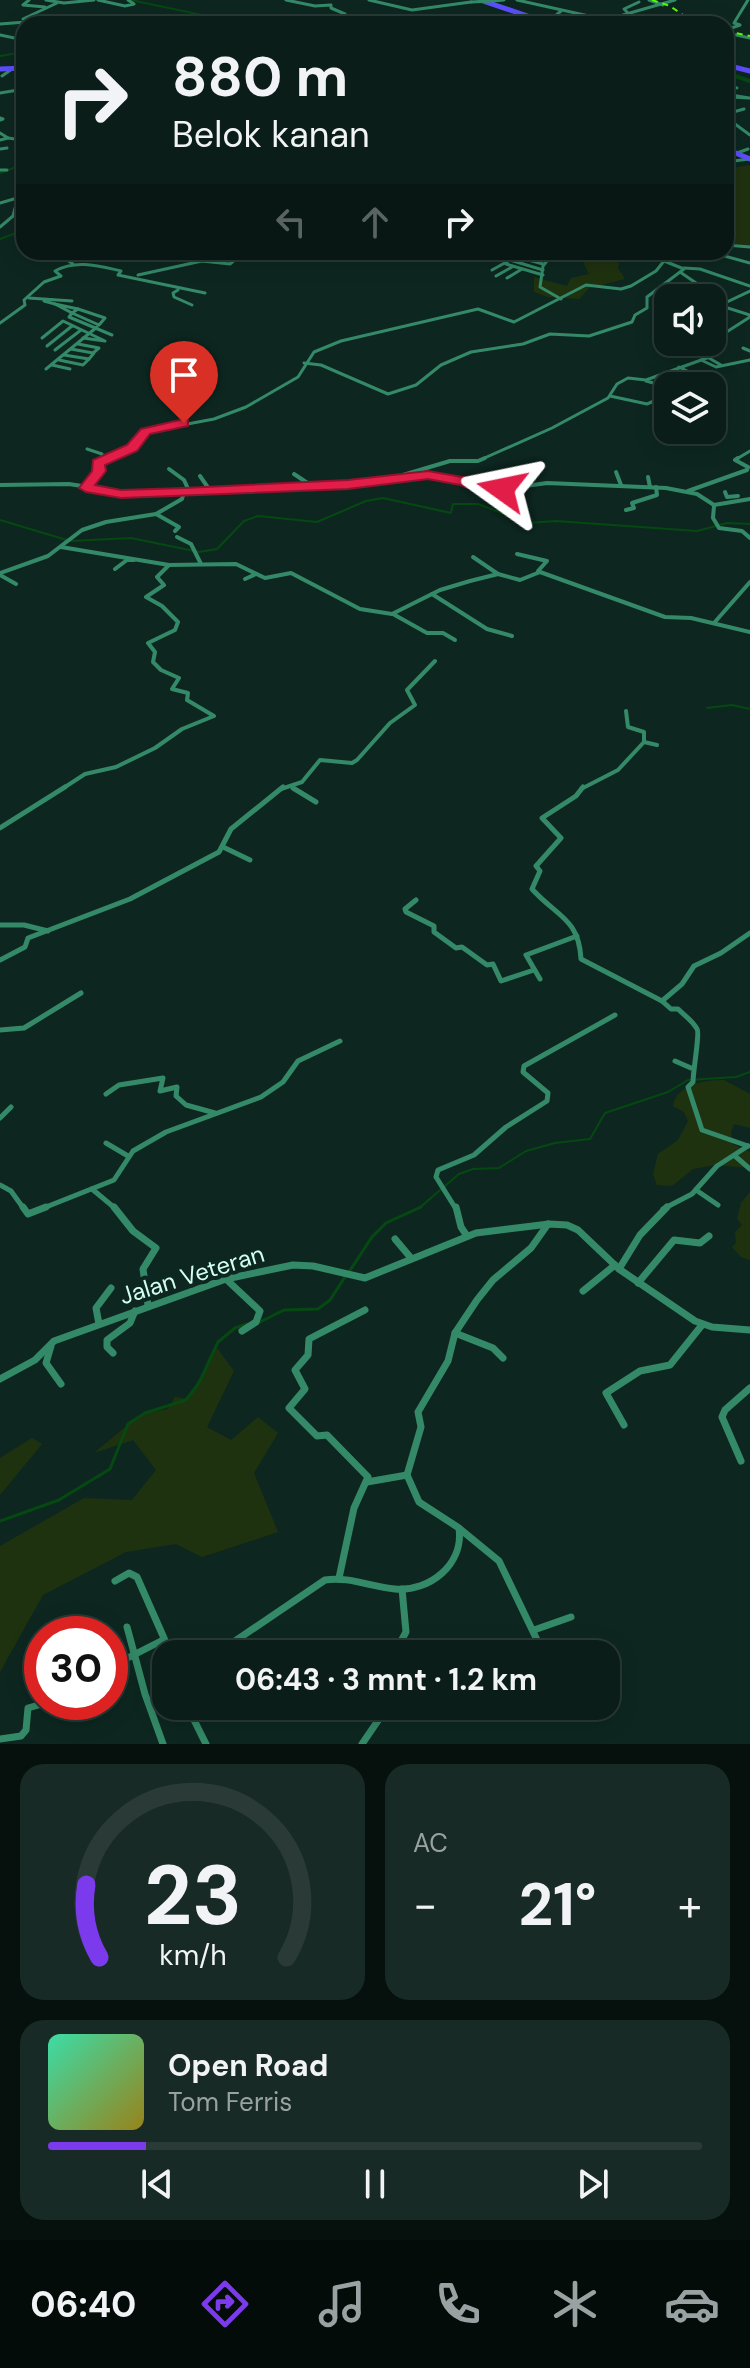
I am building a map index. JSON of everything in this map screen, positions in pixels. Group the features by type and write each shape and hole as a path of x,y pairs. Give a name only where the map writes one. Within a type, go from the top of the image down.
{"highway":[{"path":"476,1 524,16"},
{"path":"734,154 750,159"}],"street":[{"path":"29,0 23,5 35,8 50,6"},
{"path":"46,0 58,3"},
{"path":"31,16 58,3 96,0 125,6 134,4 128,0"},
{"path":"286,0 315,6"},
{"path":"363,0 411,10 504,0"},
{"path":"519,0 582,16"},
{"path":"649,0 664,5"},
{"path":"621,16 675,0"},
{"path":"734,23 748,0"},
{"path":"297,6 331,2 332,9 345,14"},
{"path":"629,13 624,9 639,2"},
{"path":"551,9 556,5"},
{"path":"555,16 561,10"},
{"path":"734,112 744,109"},
{"path":"0,133 8,138"},
{"path":"0,140 15,139"},
{"path":"0,149 7,148"},
{"path":"734,158 748,149"},
{"path":"0,170 7,170"},
{"path":"0,227 13,216 16,207"},
{"path":"68,260 73,264 121,271 119,276 136,276 203,261 232,264 236,260"},
{"path":"492,270 510,260 545,265"},
{"path":"528,260 545,265"},
{"path":"539,260 545,265"},
{"path":"548,260 541,288 561,299"},
{"path":"86,488 99,471 97,464 132,448 146,431 211,420 246,407 298,377 304,363 315,351 347,339 480,309 513,322 587,285 621,289 631,286 656,271 664,261 684,268"},
{"path":"0,323 16,308 25,305 24,301 44,282 60,277 61,274 55,271 59,267 73,264"},
{"path":"504,264 523,269"},
{"path":"507,278 523,269 545,265"},
{"path":"496,276 513,266"},
{"path":"304,363 321,365 387,395 421,383 449,362 472,351 524,343 550,334 591,335 632,322 635,315 647,308 647,297 690,266 750,287"},
{"path":"679,272 697,284"},
{"path":"136,276 205,293"},
{"path":"726,302 750,287"},
{"path":"179,289 173,295 192,305"},
{"path":"28,297 105,318 46,369"},
{"path":"44,301 53,297 72,301"},
{"path":"54,303 70,315 112,335"},
{"path":"726,307 750,316"},
{"path":"42,338 78,309"},
{"path":"645,380 717,353 715,339 750,316"},
{"path":"63,321 105,341 83,338"},
{"path":"47,346 72,326"},
{"path":"55,350 81,330"},
{"path":"58,360 83,365 99,348 77,344"},
{"path":"743,348 750,351"},
{"path":"71,349 93,353"},
{"path":"64,355 89,359"},
{"path":"440,356 449,362"},
{"path":"707,357 722,366"},
{"path":"700,359 714,367 750,360"},
{"path":"51,365 70,369"},
{"path":"678,366 689,372"},
{"path":"396,477 450,461 478,461 610,396 617,384 628,378 654,383"},
{"path":"610,396 647,404 654,401"},
{"path":"87,449 102,454 102,461"},
{"path":"687,492 747,470 748,467 735,460 750,451"},
{"path":"0,574 37,562 98,524 156,514 182,499 186,492 184,480 169,469"},
{"path":"616,472 621,485"},
{"path":"294,474 312,486"},
{"path":"0,488 66,484 121,494 312,486 432,475 463,481 489,491 547,483 621,485 687,492 714,505 739,496"},
{"path":"200,476 209,489"},
{"path":"626,510 634,508 632,503 657,495 648,477"},
{"path":"706,486 717,489"},
{"path":"725,492 727,497 750,499"},
{"path":"714,505 712,516 722,530 740,530 749,535"},
{"path":"156,514 179,527 176,534 191,544 201,565"},
{"path":"64,543 169,565 236,564 268,578 291,573 360,609 392,614 427,633 443,633 455,640"},
{"path":"392,614 432,594 498,574 520,580 538,572 547,561 517,554"},
{"path":"473,557 498,574"},
{"path":"115,569 127,560 138,558"},
{"path":"0,828 85,774 116,767 155,748 182,729 214,716 187,700 188,693 172,689 179,678 161,670 153,662 155,652 148,643 175,630 178,622 162,606 146,597 164,585 157,577 169,565"},
{"path":"538,572 665,617 691,618 750,632"},
{"path":"0,574 16,584"},
{"path":"245,579 257,574"},
{"path":"714,624 750,582"},
{"path":"432,594 487,629 512,636"},
{"path":"292,787 302,782 320,760 352,763 366,753 390,723 415,705 407,690 435,661"},
{"path":"626,711 628,727 645,733 644,742 632,758 596,783 584,785 576,796 542,818 561,838 536,866 540,871 532,889 572,921 583,948 581,959 662,1001 671,1009 678,1009 700,1031 691,1068 693,1082 688,1087 702,1130 749,1145"},
{"path":"644,742 657,745"},
{"path":"0,960 25,947 26,939 154,888 219,852 233,826 284,786 292,787 316,802"},
{"path":"223,847 250,860"},
{"path":"416,900 405,909 406,912 434,926 433,932 456,948 462,947 487,965 493,964 501,981 534,970"},
{"path":"0,925 41,927 48,931"},
{"path":"662,1001 682,984 694,966 721,953 750,933"},
{"path":"540,979 526,954 577,936"},
{"path":"0,1030 24,1028 81,993"},
{"path":"467,1236 461,1227 455,1203 445,1195 436,1177 438,1170 474,1155 506,1127 547,1101 548,1093 523,1072 523,1067 615,1015"},
{"path":"0,1185 11,1191 24,1210 31,1214 92,1189 118,1177 128,1156 166,1132 261,1097 283,1082 291,1065 340,1041"},
{"path":"675,1061 691,1068"},
{"path":"106,1094 112,1088 130,1082 154,1084 163,1078 160,1091 177,1087 176,1096 183,1104 216,1113"},
{"path":"0,1118 11,1107"},
{"path":"106,1143 128,1156"},
{"path":"583,1291 617,1267 664,1208 696,1190 717,1166 749,1145"},
{"path":"735,1156 750,1169"},
{"path":"92,1189 118,1210 133,1231 156,1248 143,1269 148,1305"},
{"path":"696,1190 718,1205"},
{"path":"536,1640 534,1630 496,1556 451,1520 419,1502 407,1475 420,1432 418,1412 448,1361 455,1333 493,1280 521,1258 549,1224"},
{"name":"Jalan Veteran","path":"0,1379 35,1360 54,1341 226,1279 293,1265 321,1267 365,1278 467,1236 549,1224 567,1225 578,1230 617,1267 681,1314 703,1324 750,1330"},
{"path":"638,1283 674,1240 700,1243 709,1236"},
{"path":"395,1239 411,1258"},
{"path":"226,1279 260,1311 256,1322 242,1331"},
{"path":"99,1324 96,1308 111,1288"},
{"path":"113,1353 107,1347 107,1340 130,1323 136,1310"},
{"path":"339,1578 352,1515 367,1474 327,1435 317,1436 289,1408 305,1389 295,1370 308,1355 309,1339 365,1310"},
{"path":"624,1425 606,1393 640,1371 670,1365 703,1324"},
{"path":"455,1333 493,1348 503,1358"},
{"path":"54,1341 46,1363 61,1384"},
{"path":"741,1461 722,1417 750,1388"},
{"path":"366,1482 407,1475"},
{"path":"236,1640 319,1583 339,1578 390,1590 436,1579 452,1565 461,1541 459,1528"},
{"path":"115,1581 129,1573 137,1577 163,1640"},
{"path":"402,1589 407,1631 405,1640"},
{"path":"534,1630 571,1617"},
{"path":"128,1630 145,1694 163,1744"},
{"path":"128,1658 152,1646"},
{"path":"0,1739 21,1736 26,1730 27,1720"},
{"path":"194,1720 206,1744"},
{"path":"362,1744 378,1720"}],"green space":[{"path":"750,165 750,246 734,245 734,168"},
{"path":"582,260 627,260 620,261 618,268 625,279 589,288 579,299 548,297 534,292 534,277 567,286 571,278 589,274"},
{"path":"724,1080 750,1094 750,1128 734,1124 731,1132 733,1144 750,1152 750,1168 715,1165 693,1169 672,1186 657,1185 653,1174 658,1154 678,1140 688,1121 684,1112 673,1106 676,1099 693,1085"},
{"path":"750,1192 750,1260 741,1257 732,1247 736,1243 735,1232 742,1225 737,1219 741,1203"},
{"path":"217,1348 234,1371 207,1427 231,1440 258,1417 278,1433 254,1473 278,1532 202,1557 176,1544 126,1552 43,1595 31,1616 24,1616 24,1629 0,1672 0,1546 84,1498 132,1500 156,1470 133,1440 94,1453 141,1414 168,1409 175,1397 187,1399"},
{"path":"32,1438 42,1444 0,1495 0,1458"}],"waterway":[{"path":"131,0 202,15"},
{"path":"0,56 16,53"},
{"path":"734,76 750,81"},
{"path":"0,173 16,167"},
{"path":"0,239 16,233"},
{"path":"0,520 70,541 131,538 199,552 217,549 244,521 258,516 317,522 366,501 383,498 451,513 453,504 478,504 528,523 556,521 697,531 727,523 750,524"},
{"path":"707,708 732,705 750,709"},
{"path":"420,1208 459,1174 473,1169 499,1168 526,1151 555,1143 590,1139 605,1113 668,1092 688,1080 736,1077 750,1072"},
{"path":"349,1272 372,1237 386,1223 420,1208"},
{"path":"258,1323 284,1310 318,1309 330,1300 345,1277"},
{"path":"0,1521 59,1500 110,1469 128,1424 145,1413 186,1400 199,1383 218,1342 235,1328 247,1324"}],"railway":[{"path":"652,0 670,6 684,16"},
{"path":"734,33 750,36"}],"route":[{"path":"184,423 146,431 132,448 98,463 99,471 86,488 121,494 184,492 348,484 428,475 463,481 489,491 502,489"}]}
